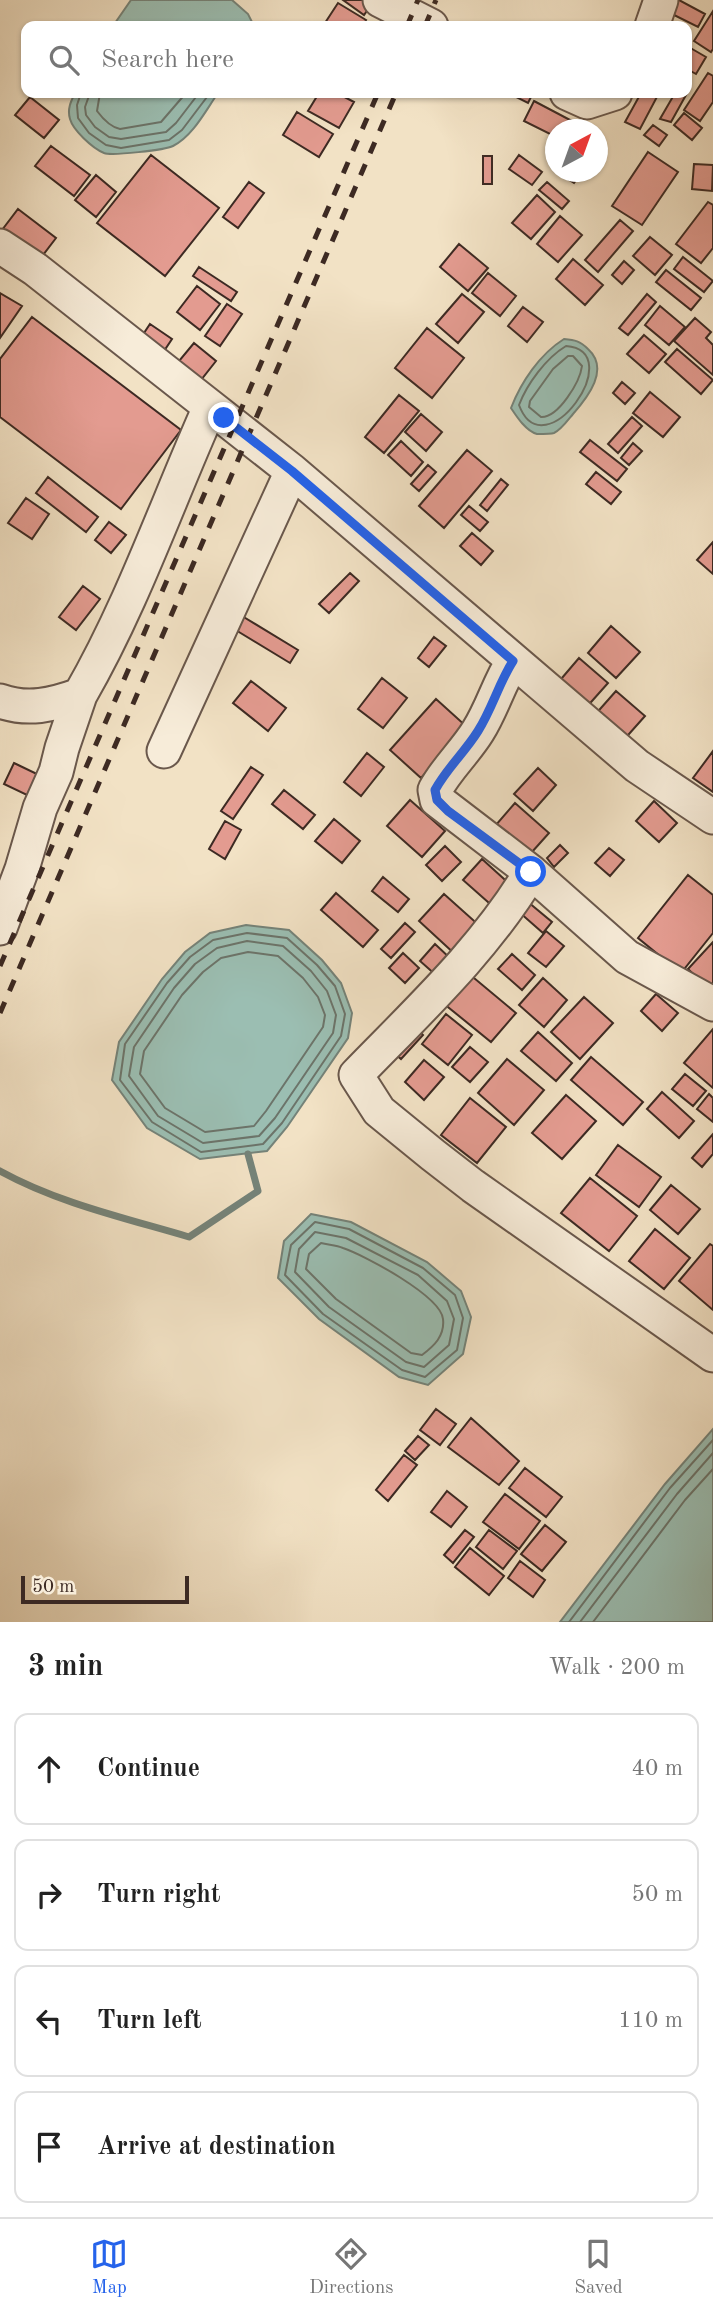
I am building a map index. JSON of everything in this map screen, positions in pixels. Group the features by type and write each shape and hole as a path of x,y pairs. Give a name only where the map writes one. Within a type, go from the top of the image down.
{"street":[{"path":"380,0 421,21"},
{"path":"654,21 661,0"},
{"path":"578,98 587,102 599,98"},
{"path":"0,246 35,269 292,471 637,766 713,817"},
{"path":"0,928 23,869 40,808 56,772 80,695 131,597 209,407"},
{"path":"164,751 292,471"},
{"path":"513,661 501,680 480,729 442,777 435,790 437,800 531,872 627,957 713,1004"},
{"path":"0,701 18,707 57,703 80,695"},
{"path":"531,872 502,916 444,983 356,1075 379,1111 433,1155 713,1355"}],"water":[{"path":"131,0 232,0 248,14 252,21 116,21"},
{"path":"73,98 215,98 193,129 180,142 168,148 117,154 99,151 75,128 70,119"},
{"path":"564,339 577,341 588,349 597,365 597,374 585,399 562,427 554,433 537,434 526,427 511,408 532,369 547,352"},
{"path":"246,925 289,930 322,960 341,983 352,1013 348,1038 287,1127 267,1151 200,1159 147,1128 112,1080 119,1042 162,979 185,952 210,933"},
{"path":"311,1214 351,1222 427,1262 461,1291 471,1317 463,1354 428,1385 399,1377 319,1319 278,1278 284,1241"},
{"path":"713,1429 713,1622 560,1622 665,1484"}],"building":[{"path":"343,0 363,0 371,5 364,15"},
{"path":"675,0 679,0 705,14 698,27 692,24 692,21 686,21 668,12"},
{"path":"338,3 366,20 365,21 326,21"},
{"path":"713,11 713,49 711,52 694,41"},
{"path":"692,49 706,57 696,74 692,72"},
{"path":"708,73 713,76 713,102 700,121 684,110"},
{"path":"31,98 59,120 44,138 15,115"},
{"path":"316,98 346,98 354,102 339,128 308,111"},
{"path":"518,98 530,98 528,103"},
{"path":"638,98 656,98 640,129 625,122"},
{"path":"672,98 684,98 671,122 660,119"},
{"path":"534,101 568,119 545,119 545,132 524,121"},
{"path":"297,112 333,134 319,157 283,135"},
{"path":"684,113 702,128 692,140 674,125"},
{"path":"653,125 667,135 659,146 644,135"},
{"path":"51,146 90,175 74,196 35,166"},
{"path":"648,152 678,172 642,225 612,206"},
{"path":"151,155 219,208 165,276 97,223"},
{"path":"519,155 542,172 532,185 509,169"},
{"path":"483,156 492,156 492,184 483,184"},
{"path":"694,164 713,165 712,191 692,189"},
{"path":"96,175 116,192 96,217 75,200"},
{"path":"249,182 264,193 238,228 223,217"},
{"path":"547,182 569,201 562,209 539,190"},
{"path":"537,195 555,212 531,239 512,223"},
{"path":"708,202 713,205 713,248 701,263 676,244"},
{"path":"18,209 56,238 40,259 2,230"},
{"path":"560,216 582,235 558,262 537,244"},
{"path":"620,220 633,231 598,272 585,260"},
{"path":"650,237 672,255 655,275 633,256"},
{"path":"459,244 488,268 468,291 440,267"},
{"path":"683,257 713,281 704,292 674,269"},
{"path":"573,259 603,285 585,305 556,279"},
{"path":"624,261 634,270 622,284 612,275"},
{"path":"199,267 237,292 231,301 193,276"},
{"path":"666,270 701,298 691,310 656,282"},
{"path":"488,273 516,296 500,316 472,293"},
{"path":"197,286 220,304 200,330 177,312"},
{"path":"0,293 22,306 0,338"},
{"path":"462,294 484,312 458,343 436,324"},
{"path":"647,294 656,302 628,335 619,328"},
{"path":"227,304 242,314 220,346 205,336"},
{"path":"660,306 685,327 669,345 645,325"},
{"path":"523,307 543,322 527,342 508,326"},
{"path":"32,317 181,430 121,509 0,417 0,359"},
{"path":"695,318 711,332 706,338 713,345 713,375 674,341"},
{"path":"150,324 172,339 164,351 142,336"},
{"path":"427,328 464,358 432,398 395,368"},
{"path":"644,335 666,354 649,373 627,354"},
{"path":"194,343 216,361 197,385 174,367"},
{"path":"677,349 713,380 701,394 665,362"},
{"path":"622,382 635,393 625,404 613,393"},
{"path":"650,392 680,417 663,437 633,413"},
{"path":"399,395 419,411 384,453 365,437"},
{"path":"421,414 442,432 426,451 405,432"},
{"path":"632,417 642,426 618,453 608,444"},
{"path":"590,440 627,469 617,481 580,452"},
{"path":"401,441 423,462 411,476 388,455"},
{"path":"633,443 642,451 629,465 621,458"},
{"path":"467,450 492,471 444,528 419,506"},
{"path":"428,465 436,472 419,491 411,484"},
{"path":"596,472 621,492 611,504 586,484"},
{"path":"48,477 98,517 86,532 36,493"},
{"path":"501,479 508,485 487,511 480,505"},
{"path":"26,498 49,514 32,539 8,523"},
{"path":"469,506 488,522 480,531 461,515"},
{"path":"109,522 126,535 111,553 95,540"},
{"path":"472,533 493,551 481,565 460,546"},
{"path":"713,542 713,574 697,560"},
{"path":"350,573 359,581 329,613 319,604"},
{"path":"83,586 100,599 76,630 59,617"},
{"path":"242,616 298,650 290,663 234,629"},
{"path":"611,626 640,652 616,678 588,653"},
{"path":"434,637 446,646 429,667 418,658"},
{"path":"579,658 608,683 584,710 556,685"},
{"path":"382,678 407,698 383,728 358,709"},
{"path":"251,681 286,708 268,731 233,703"},
{"path":"616,691 645,716 621,743 593,717"},
{"path":"436,699 467,727 421,778 390,750"},
{"path":"713,751 713,792 693,778"},
{"path":"367,753 384,767 361,796 344,782"},
{"path":"14,763 39,775 29,796 4,784"},
{"path":"251,767 263,775 233,819 221,811"},
{"path":"538,768 556,785 533,811 514,794"},
{"path":"284,790 315,815 303,829 272,804"},
{"path":"410,800 445,831 422,857 387,826"},
{"path":"654,801 677,823 659,842 636,821"},
{"path":"515,803 549,833 523,862 489,833"},
{"path":"334,819 360,841 342,863 315,841"},
{"path":"225,821 241,830 225,859 209,849"},
{"path":"560,845 568,853 554,867 547,858"},
{"path":"445,846 461,862 442,881 426,865"},
{"path":"609,848 624,860 610,876 595,863"},
{"path":"482,859 515,889 497,910 463,880"},
{"path":"688,875 713,895 713,933 681,973 638,938"},
{"path":"383,877 409,899 398,912 372,891"},
{"path":"336,893 378,930 363,947 321,910"},
{"path":"444,894 482,928 457,956 419,921"},
{"path":"528,902 552,922 543,933 519,912"},
{"path":"405,923 415,932 391,958 381,949"},
{"path":"546,931 564,946 546,967 528,953"},
{"path":"713,942 713,986 710,990 688,969"},
{"path":"435,944 452,960 437,976 420,961"},
{"path":"403,953 419,968 405,983 389,968"},
{"path":"512,954 535,975 522,990 498,969"},
{"path":"468,973 516,1013 491,1042 443,1003"},
{"path":"543,978 567,1000 544,1027 519,1005"},
{"path":"656,994 678,1013 662,1031 641,1011"},
{"path":"584,997 613,1023 580,1059 551,1032"},
{"path":"446,1014 472,1035 448,1065 422,1044"},
{"path":"411,1023 423,1035 401,1059 388,1048"},
{"path":"713,1029 713,1088 684,1063"},
{"path":"538,1032 572,1063 556,1081 521,1051"},
{"path":"470,1047 488,1062 470,1082 452,1067"},
{"path":"591,1057 643,1102 623,1125 571,1080"},
{"path":"507,1059 544,1090 514,1125 478,1093"},
{"path":"424,1060 444,1077 424,1100 405,1082"},
{"path":"685,1074 706,1091 693,1106 672,1089"},
{"path":"662,1092 694,1121 679,1138 647,1109"},
{"path":"709,1094 713,1098 713,1122 697,1109"},
{"path":"566,1095 596,1121 562,1159 532,1133"},
{"path":"470,1098 506,1127 477,1163 441,1135"},
{"path":"713,1134 713,1154 702,1167 692,1158"},
{"path":"618,1145 661,1177 639,1207 596,1175"},
{"path":"590,1178 637,1216 609,1251 561,1213"},
{"path":"671,1185 700,1209 678,1234 650,1210"},
{"path":"655,1229 690,1258 664,1289 629,1261"},
{"path":"710,1244 713,1246 713,1310 679,1281"},
{"path":"436,1409 456,1424 440,1445 420,1430"},
{"path":"471,1418 519,1461 499,1485 448,1447"},
{"path":"418,1436 429,1445 415,1460 405,1451"},
{"path":"404,1455 417,1465 388,1501 376,1490"},
{"path":"525,1468 562,1497 546,1517 509,1488"},
{"path":"447,1491 467,1507 451,1527 431,1512"},
{"path":"505,1494 540,1521 519,1549 483,1522"},
{"path":"545,1525 566,1542 542,1571 521,1554"},
{"path":"465,1530 474,1537 453,1563 444,1555"},
{"path":"489,1530 517,1551 503,1569 476,1547"},
{"path":"470,1548 504,1576 489,1595 455,1567"},
{"path":"520,1561 545,1580 533,1597 508,1578"}],"waterway":[{"path":"0,1171 68,1201 189,1237 258,1191 248,1154"}],"railway":[{"path":"409,21 418,0"},
{"path":"427,21 436,0"},
{"path":"0,966 376,98"},
{"path":"0,1013 394,98"}],"route":[{"path":"224,418 292,471 513,661 501,680 480,729 435,790 437,800 448,811 531,872"}]}
